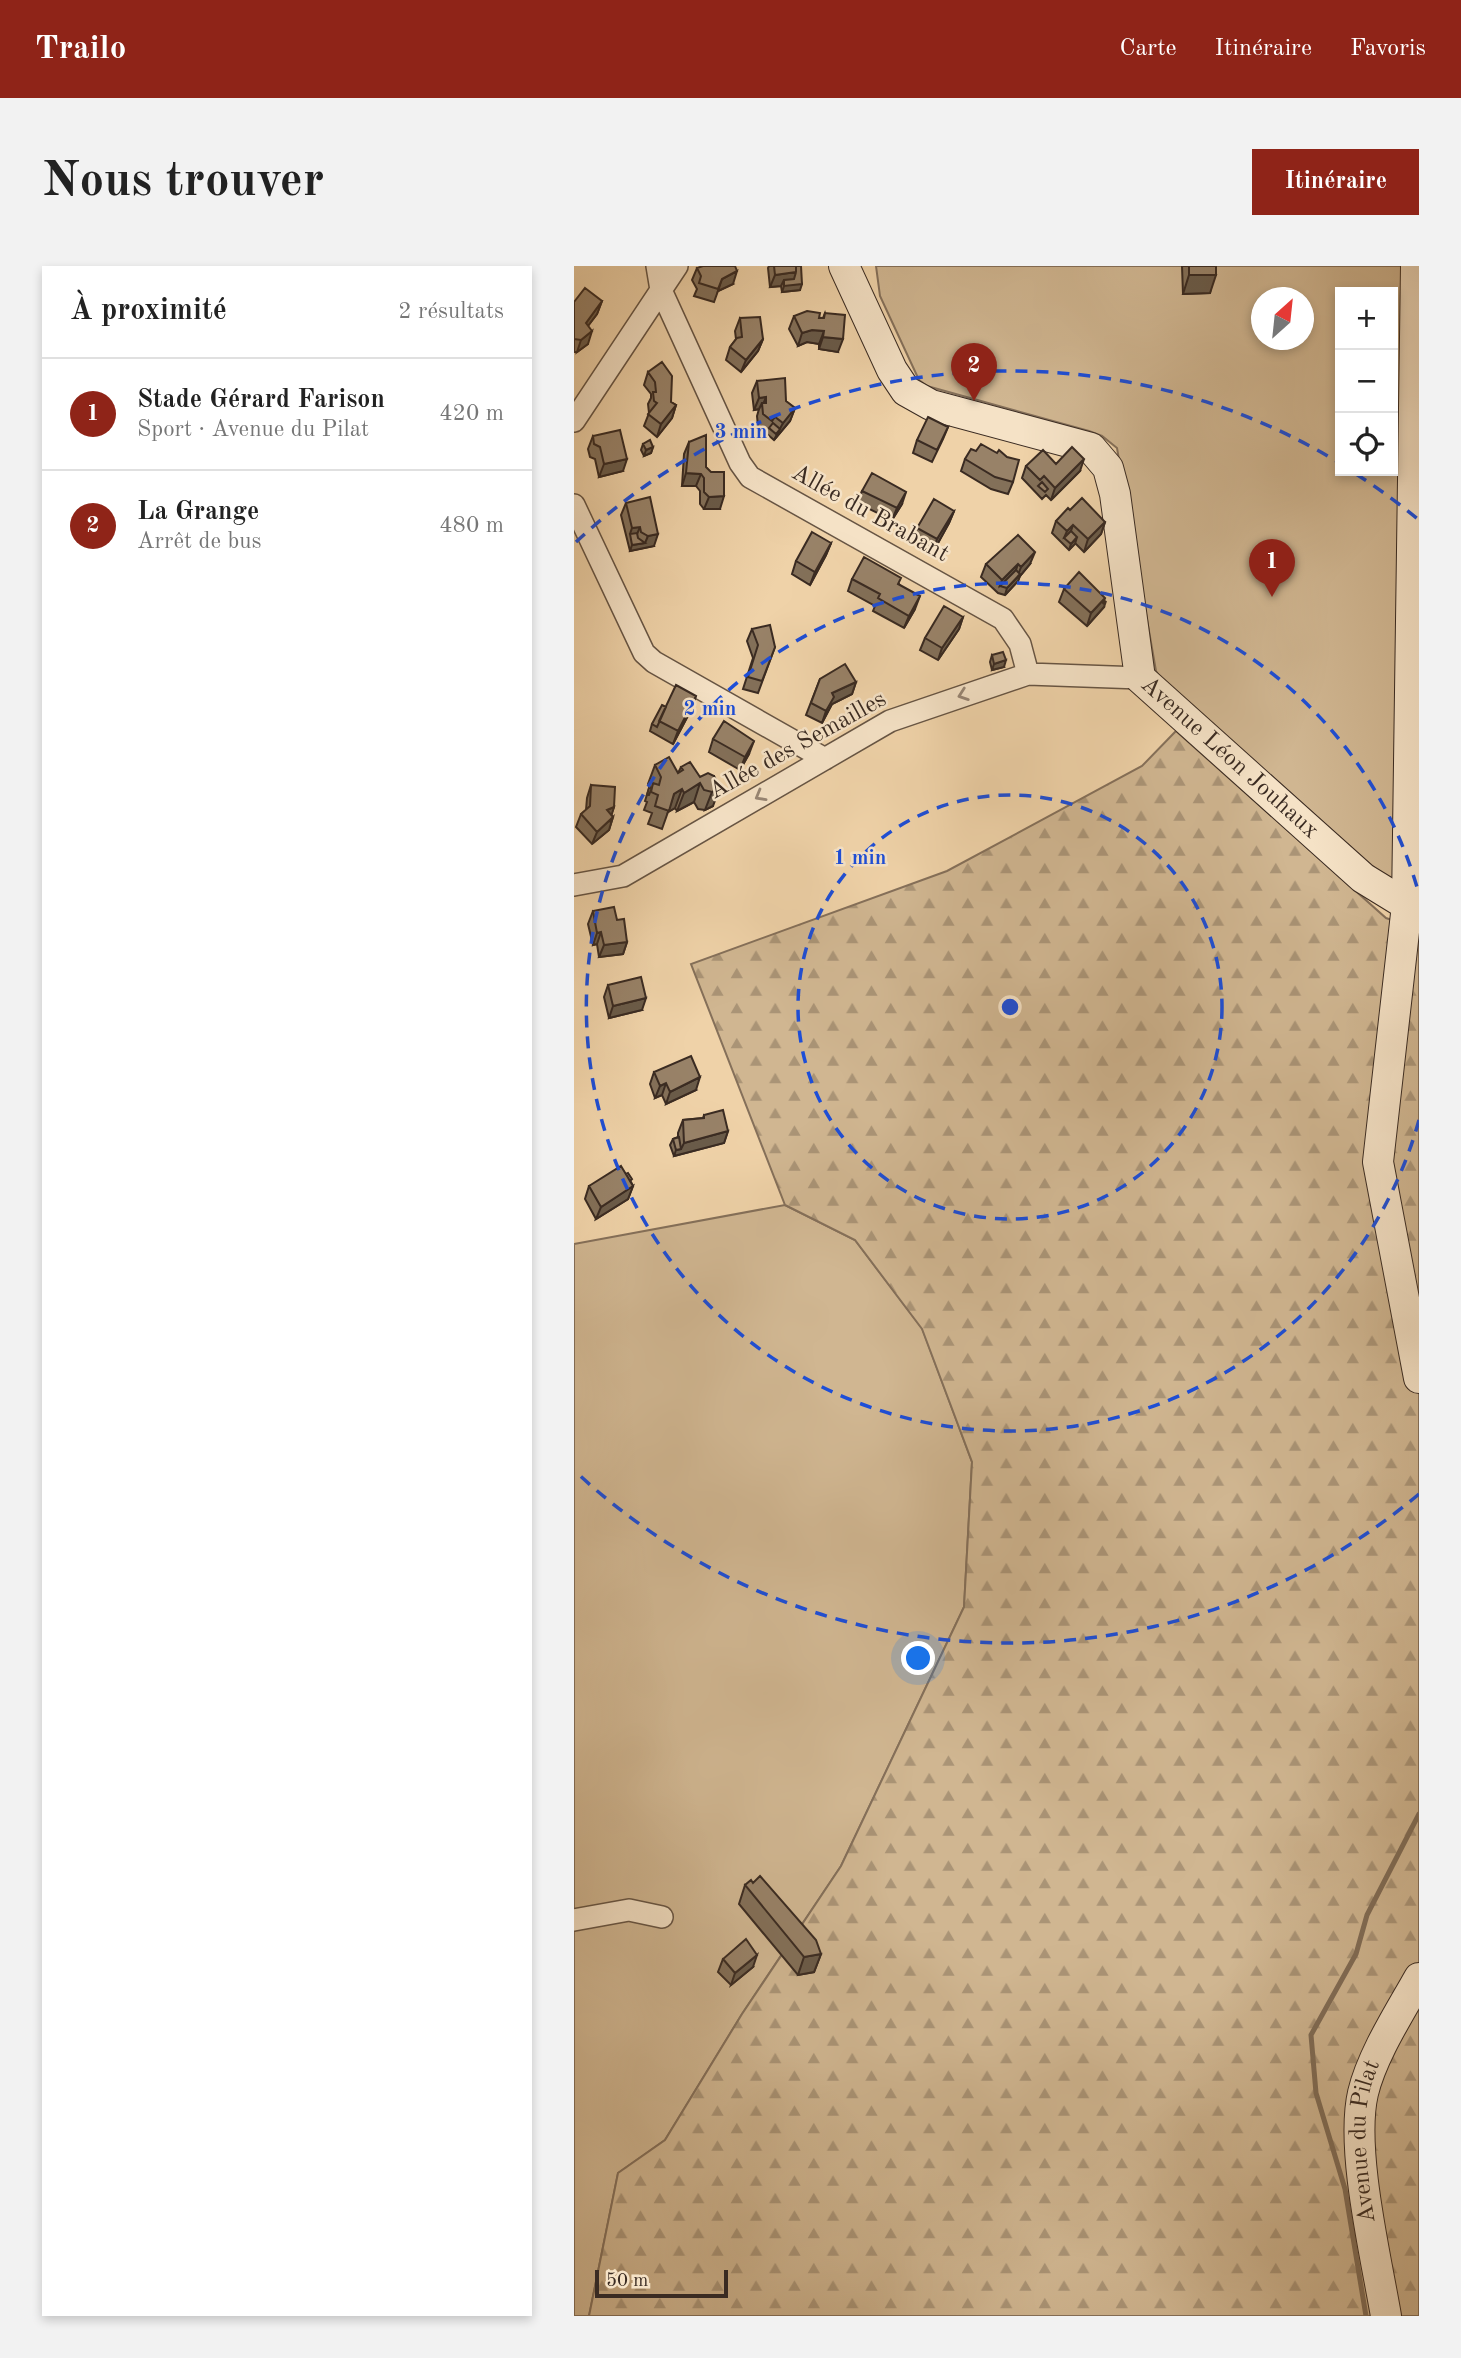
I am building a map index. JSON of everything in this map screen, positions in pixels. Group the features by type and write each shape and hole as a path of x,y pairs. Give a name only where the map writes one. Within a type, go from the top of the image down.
{"main road":[{"name":"Avenue Léon Jouhaux","path":"844,266 892,370 905,391 931,405 1091,448 1108,468 1115,494 1140,678 1363,878 1413,908"},
{"path":"1416,266 1413,908 1378,1162 1419,1378"},
{"name":"Avenue du Pilat","path":"1386,2316 1360,2154 1363,2094 1386,2039 1419,1978"}],"street":[{"name":"Allée du Brabant","path":"657,266 660,290 740,463 750,477 1003,619 1020,645 1028,674"},
{"path":"574,421 677,266"},
{"path":"574,505 643,653 654,662 825,759"},
{"name":"Allée des Semailles","path":"574,885 623,876 890,721 1028,674 1140,678"},
{"path":"574,1920 629,1910 662,1917"}],"green space":[{"path":"876,266 1404,266 1395,878 1387,879 1161,679 1156,671 1117,448 1102,436 1089,431 927,386 919,380 880,296"},
{"path":"1176,731 1386,918 1419,929 1419,2316 589,2316 618,2173 665,2140 742,2014 841,1866 964,1607 972,1462 922,1329 855,1240 785,1205 691,964 947,871 1142,766"},
{"path":"785,1205 855,1240 922,1328 972,1462 964,1607 841,1866 742,2014 665,2140 618,2173 589,2316 574,2316 574,1244"}],"building":[{"path":"735,266 737,271 722,279 718,289 699,283 701,276 697,268"},
{"path":"774,266 796,266 796,272 775,275"},
{"path":"796,266 801,266 802,284 784,286 784,280 794,279"},
{"path":"1189,266 1216,266 1216,275 1189,275"},
{"path":"585,288 602,301 586,323 592,331 581,340 574,339 574,302"},
{"path":"807,311 820,313 819,318 824,318 825,313 845,315 843,339 823,337 824,331 802,333 794,316"},
{"path":"760,317 763,339 746,360 730,347 737,338 742,337 740,318"},
{"path":"662,362 672,376 671,402 676,405 661,424 648,414 657,403 654,401 653,392 656,392 655,382 648,372"},
{"path":"785,378 786,401 795,408 783,423 775,417 772,421 763,414 762,403 766,403 766,397 759,398 757,381"},
{"path":"928,417 948,427 937,450 917,440"},
{"path":"773,423 780,429 776,434 769,428"},
{"path":"620,430 627,459 604,464 600,447 594,444 593,436"},
{"path":"706,435 706,467 711,472 724,472 724,496 709,497 704,492 704,478 701,474 686,473 689,442"},
{"path":"650,440 653,447 646,450 643,444"},
{"path":"981,444 1019,460 1013,482 995,477 965,459 971,449 976,451"},
{"path":"1072,447 1084,459 1055,488 1044,476 1040,480 1026,466 1043,450 1056,464"},
{"path":"872,473 906,492 897,508 862,491"},
{"path":"1042,482 1048,489 1045,492 1038,486"},
{"path":"650,497 658,534 648,536 641,532 640,527 632,528 626,503"},
{"path":"1082,498 1105,522 1088,539 1073,525 1067,531 1056,521"},
{"path":"934,499 954,511 937,539 917,528"},
{"path":"1071,531 1077,537 1071,544 1064,538"},
{"path":"812,532 831,543 815,572 796,561"},
{"path":"637,533 638,538 645,543 632,545 630,534"},
{"path":"1018,535 1035,552 1021,567 1018,564 1002,580 986,564"},
{"path":"864,557 901,578 898,584 920,596 909,616 878,598 880,594 852,579"},
{"path":"1016,570 1020,574 1007,588 1000,586"},
{"path":"1079,572 1105,598 1091,613 1064,589"},
{"path":"944,606 963,617 942,648 925,638"},
{"path":"770,625 775,647 762,681 748,677 758,645 752,629"},
{"path":"1003,652 1006,660 994,664 992,655"},
{"path":"845,664 856,682 832,693 834,697 826,711 811,703 820,679"},
{"path":"676,685 696,696 678,731 659,721"},
{"path":"662,705 666,707 657,727 652,724"},
{"path":"724,721 754,741 745,757 713,739"},
{"path":"669,757 678,773 683,770 681,767 690,762 700,777 708,773 714,776 720,787 712,792 704,790 700,783 684,793 682,789 674,794 669,811 655,806 658,795 651,792 653,783 659,785 661,777 655,765"},
{"path":"591,785 615,787 614,807 607,810 613,817 597,832 581,814 590,806"},
{"path":"614,907 617,920 624,919 627,942 604,945 601,932 597,933 593,911"},
{"path":"641,977 646,998 613,1006 608,985"},
{"path":"691,1056 700,1077 670,1092 666,1083 660,1086 654,1072"},
{"path":"723,1110 728,1131 684,1143 683,1120 704,1118 704,1115"},
{"path":"679,1137 681,1149 676,1150 673,1139"},
{"path":"621,1166 633,1186 601,1207 589,1186"},
{"path":"760,1876 816,1940 821,1954 804,1957 745,1885 751,1880 753,1883"},
{"path":"746,1939 757,1955 735,1973 723,1959"}],"waterway":[{"path":"1366,2316 1345,2189 1316,2093 1311,2035 1356,1954 1367,1915 1419,1814"}],"place":[{"name":"La Grange","path":"974,401"},
{"name":"Stade Gérard Farison","path":"1272,597"}]}
